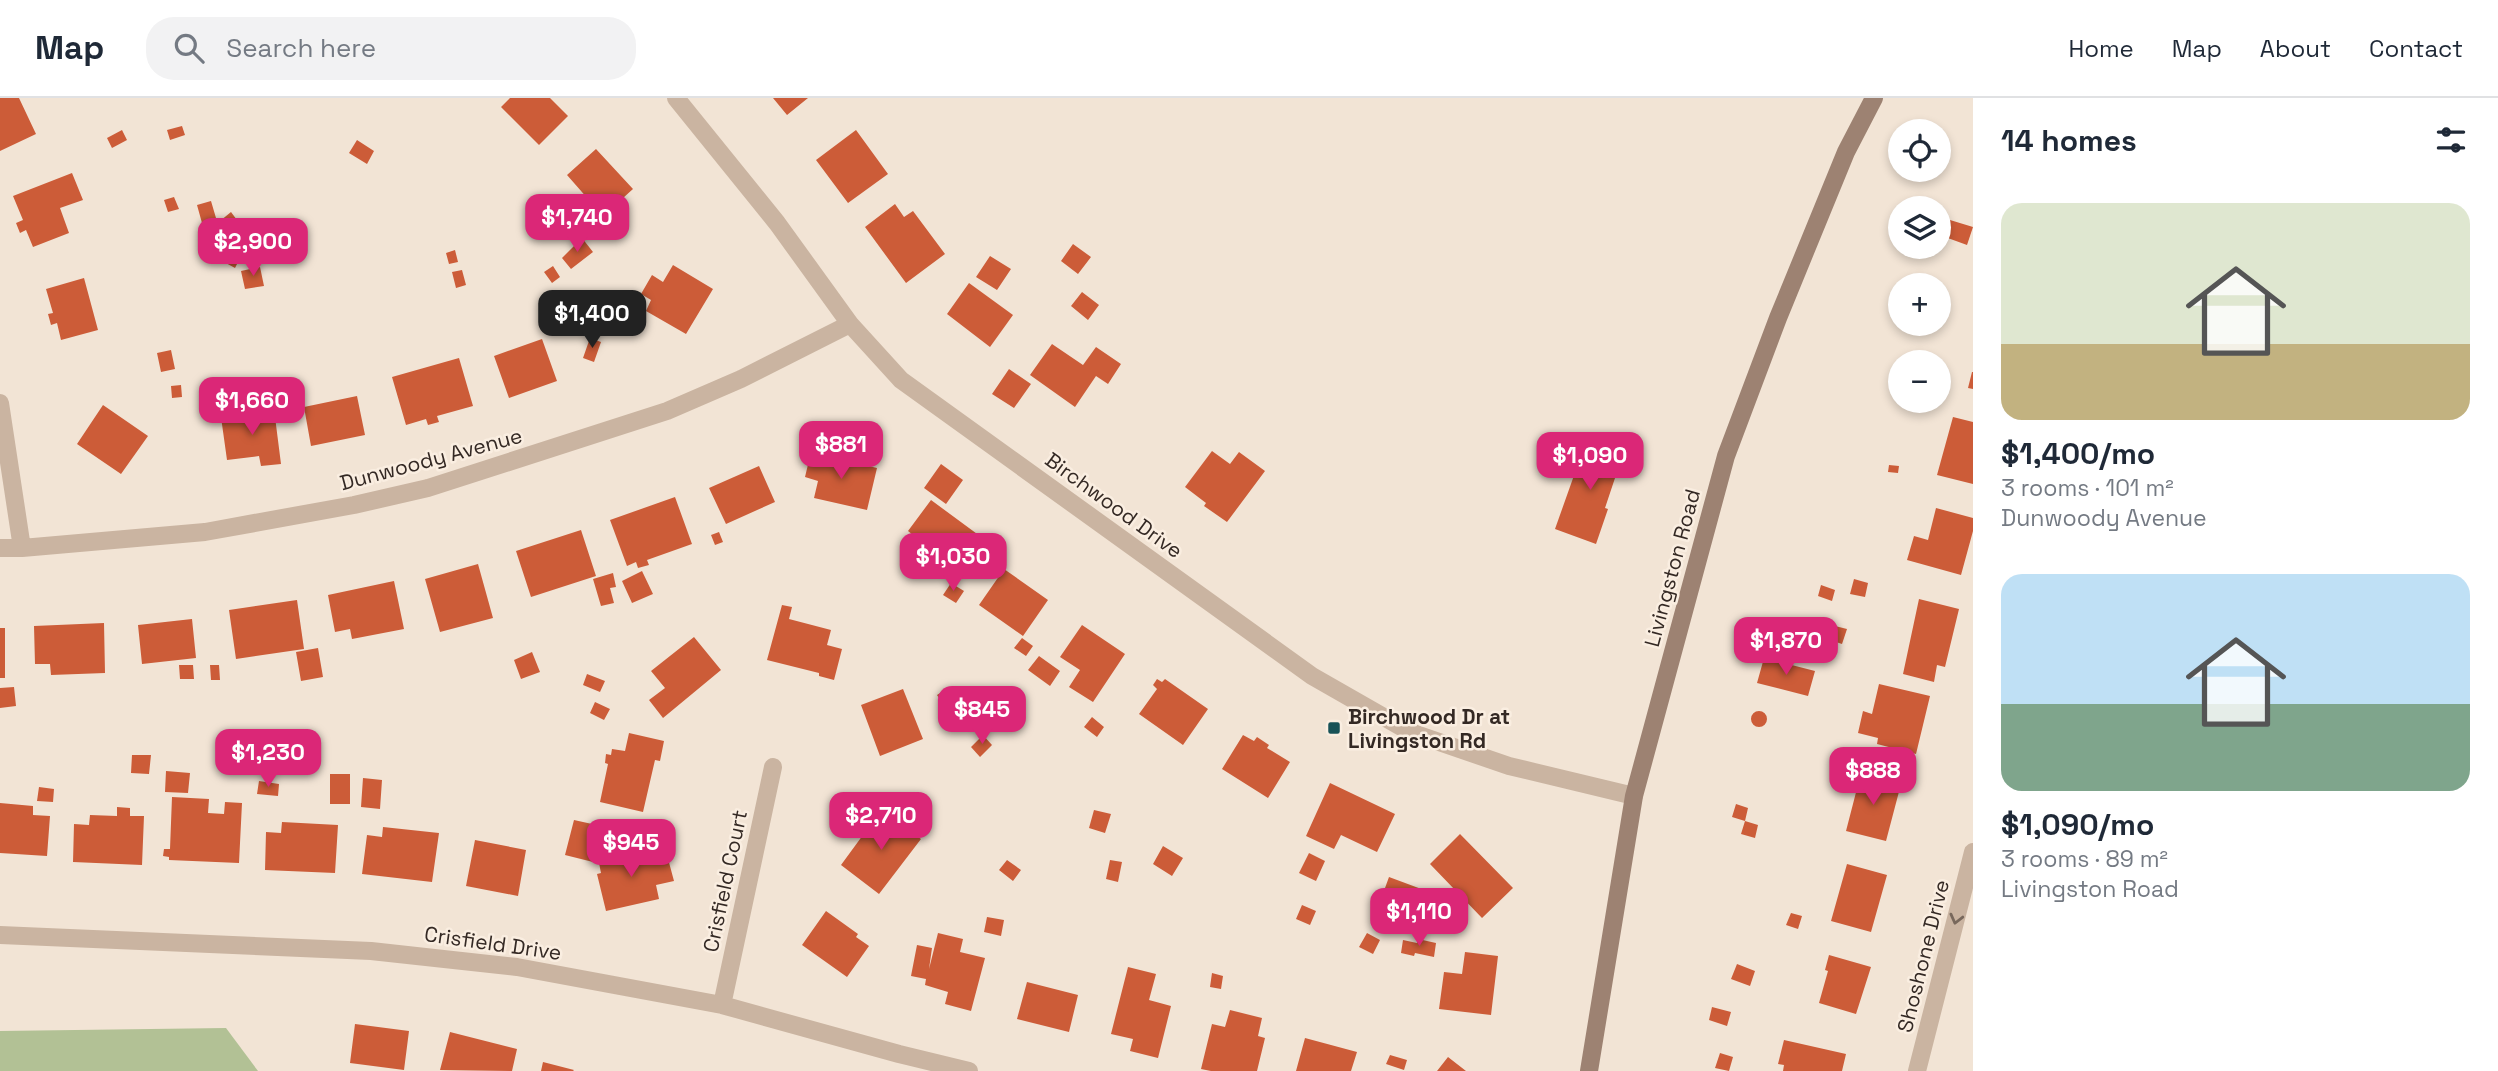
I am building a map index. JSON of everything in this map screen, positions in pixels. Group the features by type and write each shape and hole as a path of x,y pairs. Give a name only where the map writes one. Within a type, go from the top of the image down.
{"main road":[{"name":"Livingston Road","path":"1589,1071 1634,796 1726,456 1778,318 1846,152 1874,98"}],"street":[{"name":"Birchwood Drive","path":"676,98 777,223 850,324 901,380 1312,676 1410,732 1510,766 1634,796"},
{"name":"Dunwoody Avenue","path":"0,548 205,532 354,506 428,488 667,411 741,379 850,324"},
{"path":"0,403 22,548"},
{"name":"Crisfield Court","path":"722,1005 773,766"},
{"name":"Shoshone Drive","path":"1917,1071 1973,852"},
{"name":"Crisfield Drive","path":"0,935 371,951 517,967 722,1005 969,1071"}],"green space":[{"path":"226,1028 258,1071 0,1071 0,1031"}],"building":[{"path":"0,98 19,98 36,134 0,151"},
{"path":"510,98 550,98 568,116 539,145 501,107"},
{"path":"773,98 808,98 787,115"},
{"path":"182,126 185,135 170,140 167,130"},
{"path":"122,130 127,140 112,148 107,138"},
{"path":"856,130 888,174 848,203 816,160"},
{"path":"357,140 374,151 367,164 349,153"},
{"path":"596,149 633,189 603,216 567,175"},
{"path":"72,173 83,200 60,208 69,233 33,247 26,230 20,233 16,223 23,220 13,196"},
{"path":"174,197 179,209 168,212 164,200"},
{"path":"211,201 216,218 202,223 197,205"},
{"path":"895,204 904,217 913,211 945,254 906,283 865,227"},
{"path":"231,212 240,224 229,232 220,221"},
{"path":"1951,220 1973,227 1967,245 1951,239"},
{"path":"215,235 228,243 221,256 207,248"},
{"path":"582,238 593,252 571,269 562,258"},
{"path":"1073,244 1091,257 1078,274 1061,261"},
{"path":"231,249 242,254 235,268 224,262"},
{"path":"455,250 458,262 449,264 446,253"},
{"path":"990,256 1011,269 997,290 976,277"},
{"path":"673,265 713,289 686,334 646,311 651,300 641,294 652,275 663,282"},
{"path":"553,266 560,277 552,283 544,272"},
{"path":"260,267 264,286 245,289 241,271"},
{"path":"462,270 466,285 456,288 452,272"},
{"path":"84,278 98,330 61,340 57,323 51,325 48,314 53,313 46,289"},
{"path":"969,283 1013,315 990,347 947,314"},
{"path":"1082,292 1099,305 1088,320 1071,306"},
{"path":"590,338 601,342 594,362 583,358"},
{"path":"542,339 557,381 509,398 494,356"},
{"path":"1052,344 1083,365 1096,347 1121,364 1108,384 1096,376 1075,407 1030,375"},
{"path":"171,350 175,369 161,372 157,353"},
{"path":"459,358 473,406 437,416 439,422 428,425 426,419 406,425 392,377"},
{"path":"1009,369 1031,384 1014,408 992,394"},
{"path":"1973,372 1973,389 1968,388"},
{"path":"181,385 182,397 172,398 171,386"},
{"path":"265,392 267,406 242,409 240,395"},
{"path":"357,396 365,435 311,446 304,407"},
{"path":"103,405 148,436 121,474 77,444"},
{"path":"274,409 281,464 261,466 259,456 227,460 221,417"},
{"path":"1953,417 1973,422 1973,484 1937,475"},
{"path":"1588,436 1621,448 1612,473 1616,475 1605,508 1608,509 1596,544 1555,529"},
{"path":"1212,451 1230,464 1239,452 1265,471 1227,522 1204,506 1206,503 1185,487"},
{"path":"811,452 877,468 867,510 814,498 818,481 805,477"},
{"path":"941,464 963,480 946,504 924,488"},
{"path":"1889,465 1899,466 1898,473 1888,472"},
{"path":"759,466 775,502 726,524 709,488"},
{"path":"675,497 692,544 647,560 649,565 638,568 636,562 627,566 610,520"},
{"path":"931,500 988,542 958,582 915,550 918,545 915,542 918,539 908,531"},
{"path":"1936,508 1973,518 1973,531 1961,575 1907,560 1914,536 1928,540"},
{"path":"581,530 596,576 531,597 516,551"},
{"path":"719,532 723,542 715,545 711,535"},
{"path":"478,564 493,618 440,632 425,579"},
{"path":"1004,569 1048,600 1023,636 979,605"},
{"path":"642,571 653,594 632,603 622,581"},
{"path":"613,573 616,587 610,588 614,603 601,606 593,579"},
{"path":"1854,579 1868,583 1865,597 1850,594"},
{"path":"394,581 404,629 352,639 350,629 335,632 328,595"},
{"path":"951,583 964,591 956,603 943,595"},
{"path":"1821,585 1835,590 1832,601 1818,596"},
{"path":"1919,599 1959,609 1945,667 1937,665 1934,682 1903,674"},
{"path":"297,600 304,649 236,659 229,610"},
{"path":"782,605 792,607 789,619 831,630 827,645 842,649 834,680 819,676 819,673 767,660"},
{"path":"192,619 196,658 142,664 138,625"},
{"path":"104,623 105,673 51,675 50,664 35,664 34,626"},
{"path":"1082,625 1125,654 1093,702 1069,687 1080,670 1060,657"},
{"path":"1831,625 1847,629 1842,644 1827,639"},
{"path":"0,628 5,628 5,678 0,678"},
{"path":"694,637 721,670 663,718 649,700 665,688 651,671"},
{"path":"1022,638 1033,646 1026,656 1014,648"},
{"path":"318,648 323,677 301,681 296,652"},
{"path":"532,652 540,672 521,679 514,660"},
{"path":"1039,656 1060,671 1050,686 1028,670"},
{"path":"1764,658 1815,671 1808,696 1757,683"},
{"path":"179,665 193,665 194,679 180,679"},
{"path":"210,665 219,665 220,680 211,680"},
{"path":"587,674 605,681 600,692 583,685"},
{"path":"1157,679 1162,682 1165,679 1208,709 1183,745 1139,714 1157,689 1153,685"},
{"path":"1879,684 1930,696 1916,754 1877,744 1878,738 1858,733 1863,711 1872,714"},
{"path":"14,687 16,706 0,708 0,688"},
{"path":"948,688 956,700 945,707 937,695"},
{"path":"903,689 923,739 880,756 861,705"},
{"path":"595,702 610,709 604,720 590,713"},
{"path":"1759,711 1765,713 1765,725 1759,727 1753,725 1751,719 1753,713"},
{"path":"1092,717 1104,727 1097,737 1084,727"},
{"path":"629,733 664,741 660,761 655,760 643,812 600,802 608,764 605,763 606,754 611,755 612,749 625,751"},
{"path":"983,735 992,745 980,757 971,747"},
{"path":"1243,735 1254,741 1257,737 1269,745 1267,748 1290,762 1268,798 1222,769"},
{"path":"132,755 151,755 149,774 131,773"},
{"path":"166,771 190,773 188,793 165,792"},
{"path":"1861,773 1901,784 1886,841 1846,831"},
{"path":"330,774 350,774 350,804 330,804"},
{"path":"363,778 382,780 380,809 361,807"},
{"path":"259,781 279,784 278,796 257,794"},
{"path":"1330,783 1395,814 1377,852 1341,835 1334,849 1306,836"},
{"path":"39,787 54,789 53,802 37,801"},
{"path":"172,797 209,799 208,813 224,814 225,802 242,803 239,863 169,860 169,857 163,856 164,849 170,849"},
{"path":"0,803 33,806 33,815 50,816 47,856 0,853"},
{"path":"1736,804 1748,808 1745,821 1732,817"},
{"path":"117,807 130,808 130,816 144,816 142,865 73,862 74,824 89,825 90,815 117,816"},
{"path":"882,809 921,839 879,894 841,865"},
{"path":"1094,810 1111,814 1105,833 1089,828"},
{"path":"574,820 601,826 593,862 565,855"},
{"path":"1745,821 1758,825 1755,838 1741,834"},
{"path":"282,822 338,825 335,873 265,870 266,832 281,833"},
{"path":"383,827 439,833 432,882 362,874 367,835 382,837"},
{"path":"1460,834 1513,888 1482,918 1430,864"},
{"path":"475,840 526,850 518,896 466,886"},
{"path":"1163,846 1183,858 1172,876 1153,864"},
{"path":"620,848 625,865 667,855 674,881 656,885 659,899 606,911 597,874 601,873 597,853"},
{"path":"1309,853 1325,861 1316,881 1299,873"},
{"path":"1007,860 1021,870 1013,881 999,870"},
{"path":"1110,860 1122,862 1118,882 1106,879"},
{"path":"1847,864 1887,875 1871,932 1831,921"},
{"path":"1389,877 1424,890 1417,912 1433,919 1429,929 1377,910"},
{"path":"1302,905 1316,911 1310,925 1296,919"},
{"path":"826,911 858,934 856,937 869,946 847,977 802,945"},
{"path":"1791,913 1802,916 1798,929 1786,925"},
{"path":"987,917 1004,920 1001,936 984,932"},
{"path":"938,933 963,939 960,952 985,958 971,1011 945,1004 948,992 925,985 926,979 911,976 917,945 932,948 929,969"},
{"path":"1367,933 1380,940 1373,954 1359,947"},
{"path":"1418,939 1436,943 1434,957 1401,953 1403,940 1417,943"},
{"path":"1465,952 1498,956 1491,1015 1439,1009 1444,972 1462,974"},
{"path":"1829,955 1871,967 1856,1014 1819,1003 1828,971 1825,970"},
{"path":"1737,964 1755,971 1750,986 1731,979"},
{"path":"1128,967 1156,974 1149,1000 1171,1006 1158,1058 1130,1051 1133,1039 1111,1034"},
{"path":"1212,973 1223,976 1221,989 1210,987"},
{"path":"1027,982 1078,995 1069,1032 1017,1019"},
{"path":"1712,1007 1731,1012 1727,1026 1709,1020"},
{"path":"1230,1010 1262,1018 1258,1036 1265,1038 1257,1071 1201,1069 1212,1024 1225,1027"},
{"path":"355,1024 409,1031 404,1070 350,1063"},
{"path":"450,1032 517,1049 512,1071 440,1070"},
{"path":"1305,1038 1357,1052 1351,1071 1296,1071"},
{"path":"1784,1040 1846,1054 1842,1071 1783,1071 1784,1065 1778,1064"},
{"path":"1720,1053 1733,1057 1729,1071 1715,1068"},
{"path":"1390,1055 1407,1060 1404,1070 1386,1064"},
{"path":"1448,1057 1466,1071 1437,1071"},
{"path":"543,1062 574,1070 541,1071"}],"place":[{"name":"Birchwood Dr at Livingston Rd","path":"1334,728"}]}
